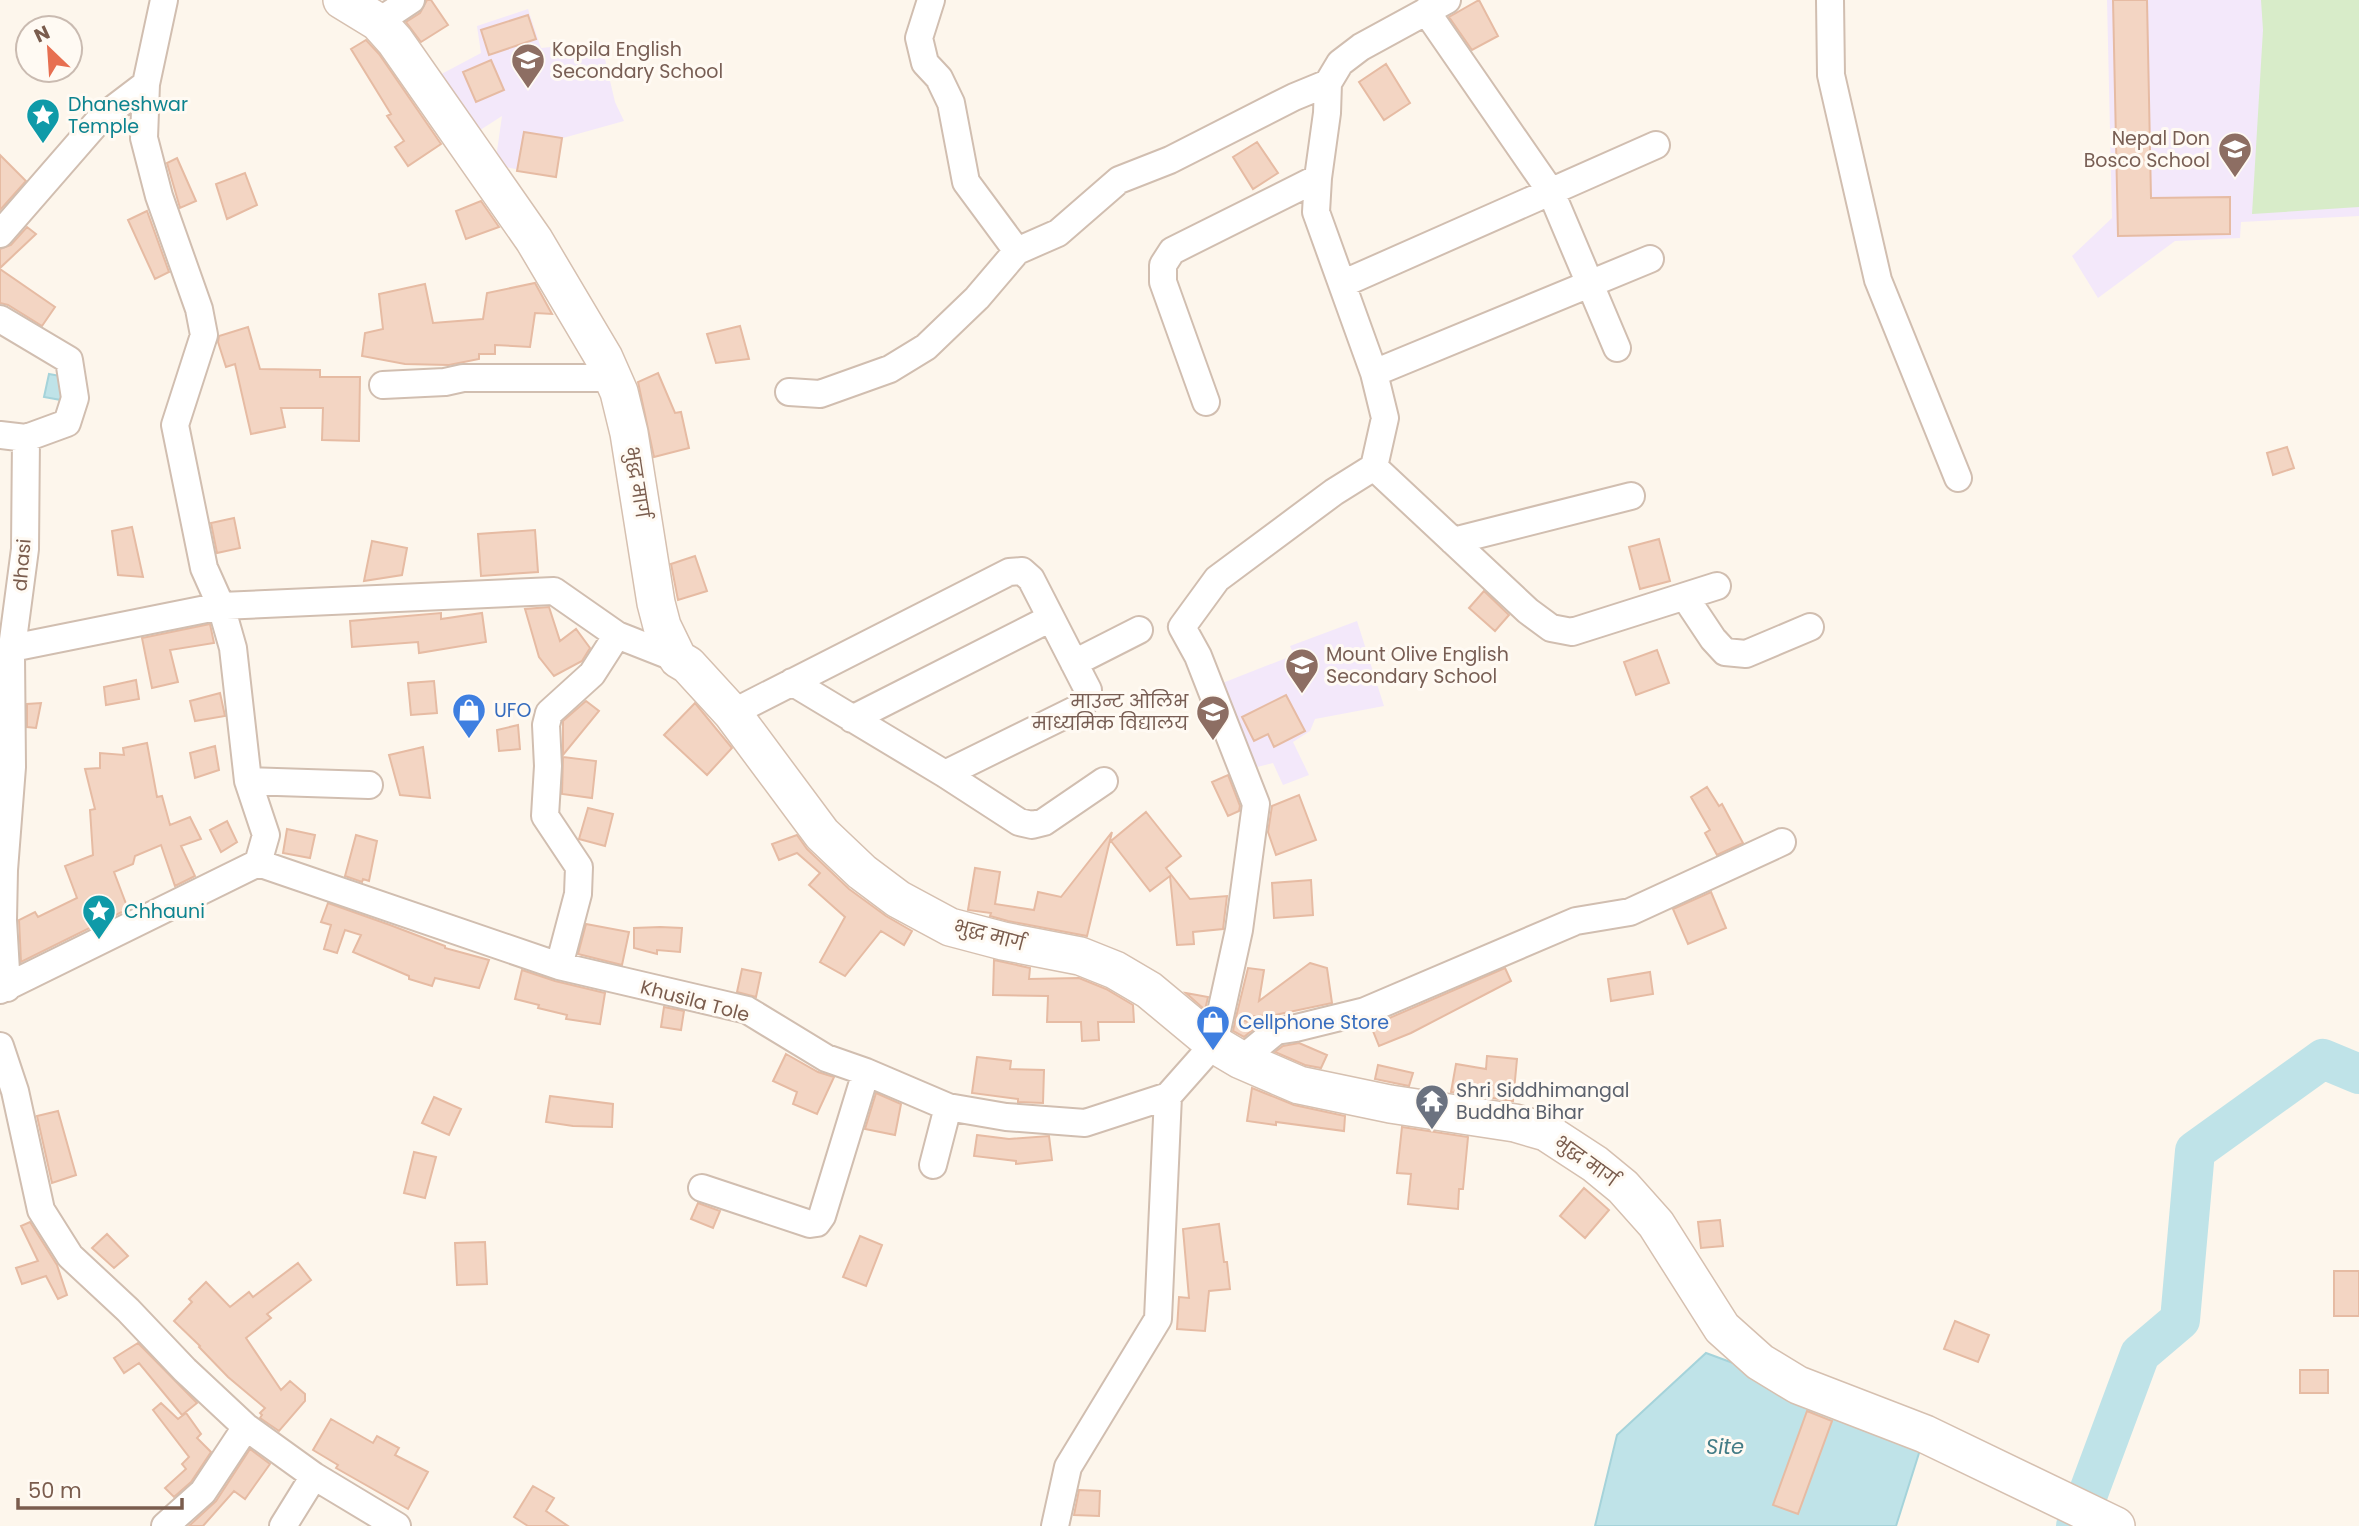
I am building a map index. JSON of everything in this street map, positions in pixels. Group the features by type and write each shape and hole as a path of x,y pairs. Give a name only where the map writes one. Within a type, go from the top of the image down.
{"street":[{"path":"3,989 258,863 266,835 247,781 233,648 221,606 204,568 185,463 175,425 204,335 200,309 159,196 144,138 146,84 164,0"},
{"name":"भुद्ध मार्ग","path":"342,0 378,22 395,41 534,240 604,358 613,378 629,433 656,603 662,626 678,659 688,665 732,713 822,835 862,872 898,899 950,927 1003,941 1080,956 1115,970 1149,990 1227,1052 1299,1085 1390,1104 1515,1123 1546,1132 1595,1164 1623,1187 1656,1224 1722,1328 1760,1362 1798,1385 1925,1434 2116,1526"},
{"path":"378,22 411,0"},
{"path":"931,0 919,38 925,63 939,79 951,103 966,182 1017,251"},
{"path":"1830,0 1831,75 1878,280 1958,478"},
{"path":"1227,1052 1239,930 1256,804 1198,656 1182,627 1217,579 1334,492 1374,467 1385,418 1374,373 1316,212 1328,83 1340,63 1361,47 1437,6 1551,192 1617,348"},
{"path":"789,392 820,394 890,369 926,347 977,298 1017,251 1058,233 1119,180 1170,160 1294,97 1328,83"},
{"path":"0,234 100,119 146,84"},
{"path":"1342,284 1656,145"},
{"path":"1206,402 1163,282 1163,265 1172,251 1318,178"},
{"path":"1374,373 1650,259"},
{"path":"0,319 69,360 75,398 67,423 13,436"},
{"path":"383,384 445,382 463,378 613,378"},
{"name":"dhasi","path":"3,989 4,870 12,766 13,644 25,549 13,436"},
{"path":"1374,467 1528,611 1551,628 1572,632 1717,586"},
{"path":"1454,541 1631,496"},
{"path":"732,713 1009,572 1022,570 1031,579 1088,690 1086,700 1079,708 945,775"},
{"path":"13,644 22,646 221,606 554,591 617,635 678,659"},
{"path":"1685,597 1725,652 1746,654 1810,627"},
{"path":"852,719 1051,618"},
{"path":"1074,663 1139,630"},
{"path":"559,966 578,894 579,867 545,816 548,766 546,725 549,713 592,674 617,635"},
{"path":"792,682 1019,822 1032,825 1044,822 1104,781"},
{"path":"247,781 369,786"},
{"path":"1055,1526 1068,1467 1158,1319 1168,1096 1227,1052 1276,1031 1364,1011 1576,921 1630,912 1782,842"},
{"name":"Khusila Tole","path":"258,863 559,966 747,1010 826,1058 948,1107 1006,1116 1085,1123 1168,1096"},
{"path":"0,1046 15,1091 41,1210 70,1256 246,1427 314,1476 397,1526"},
{"path":"702,1188 810,1224 817,1223 822,1216 866,1072"},
{"path":"933,1166 948,1107"},
{"path":"165,1526 203,1492 246,1427"},
{"path":"283,1526 314,1476"}],"shaded area":[{"name":"Nepal Don Bosco School","path":"2107,0 2359,0 2359,216 2241,222 2240,238 2175,241 2098,298 2072,256 2112,218"},
{"name":"Kopila English Secondary School","path":"528,9 541,48 601,42 615,102 624,121 563,138 556,177 495,165 502,116 474,134 434,78 481,53 477,26"},
{"name":"Mount Olive English Secondary School","path":"1357,621 1384,706 1315,719 1310,731 1293,742 1309,775 1283,785 1273,763 1253,768 1220,684 1294,655 1290,646"}],"green space":[{"path":"2261,0 2359,0 2359,207 2252,214 2263,30"}],"water":[{"path":"49,374 66,377 61,400 44,397"},
{"name":"Site","path":"1706,1353 1925,1434 1896,1526 1595,1526 1617,1435"}],"building":[{"path":"427,0 431,0 448,25 421,42 406,22 420,13"},
{"path":"1479,0 1498,36 1472,50 1449,17"},
{"path":"2113,0 2147,0 2151,198 2230,197 2230,234 2118,236"},
{"path":"528,15 536,39 489,55 481,30"},
{"path":"366,40 379,54 441,144 408,166 395,147 404,141 387,116 391,114 351,49"},
{"path":"491,60 504,90 476,102 463,72"},
{"path":"1386,64 1410,103 1384,120 1359,82"},
{"path":"524,132 562,138 556,177 517,171"},
{"path":"1257,142 1278,173 1253,189 1233,157"},
{"path":"0,155 26,181 0,210"},
{"path":"177,158 196,201 180,208 167,163"},
{"path":"245,173 257,205 227,219 216,184"},
{"path":"481,201 499,227 466,239 456,211"},
{"path":"147,211 169,272 155,279 128,220"},
{"path":"27,227 36,234 0,268 0,249 11,245"},
{"path":"0,269 55,307 42,326 0,303"},
{"path":"535,283 552,314 535,313 530,347 495,345 495,354 479,354 479,359 449,365 405,364 362,356 365,333 383,329 379,294 425,284 433,323 483,319 487,293"},
{"path":"740,326 749,359 716,363 707,334"},
{"path":"248,327 260,369 320,370 320,377 360,377 359,441 322,440 323,408 281,408 285,427 251,434 235,364 226,367 218,342 219,336"},
{"path":"658,373 675,413 681,412 689,448 654,457 638,382"},
{"path":"2287,447 2294,468 2273,475 2267,453"},
{"path":"234,518 240,548 217,553 211,523"},
{"path":"132,527 143,577 118,575 112,531"},
{"path":"535,530 538,572 481,576 478,534"},
{"path":"1659,539 1670,581 1640,589 1629,547"},
{"path":"372,541 407,548 402,575 364,581"},
{"path":"695,556 707,591 678,600 671,564"},
{"path":"1484,591 1509,615 1495,631 1469,608"},
{"path":"549,607 560,641 576,629 590,648 582,661 554,676 539,657 525,609"},
{"path":"441,613 441,619 482,613 486,642 419,653 418,642 352,647 350,621"},
{"path":"210,624 214,643 170,650 178,682 152,688 142,638"},
{"path":"1657,650 1669,683 1636,695 1624,662"},
{"path":"136,680 139,699 106,705 104,687"},
{"path":"434,681 437,713 411,715 408,683"},
{"path":"220,693 225,716 195,721 190,701"},
{"path":"1286,695 1305,731 1274,747 1268,734 1254,741 1242,717"},
{"path":"586,701 599,711 563,755 563,721"},
{"path":"41,703 36,728 27,727 27,704"},
{"path":"695,703 732,748 707,775 664,735"},
{"path":"518,725 520,749 499,751 497,730"},
{"path":"147,743 157,797 162,796 170,825 190,817 201,839 181,846 195,876 175,886 161,845 135,856 133,864 114,872 128,909 21,962 19,920 35,912 38,917 77,898 65,866 93,855 90,810 95,809 85,769 100,768 100,753 124,755 123,748"},
{"path":"215,746 219,770 195,778 190,753"},
{"path":"423,747 430,798 400,795 389,755"},
{"path":"563,757 596,761 592,798 562,794"},
{"path":"1228,775 1240,806 1239,811 1228,816 1212,782"},
{"path":"1707,787 1719,806 1722,804 1743,843 1717,855 1705,833 1710,830 1691,797"},
{"path":"1299,795 1316,840 1276,855 1268,832 1272,806"},
{"path":"588,808 613,814 605,846 579,839"},
{"path":"1146,812 1181,856 1166,868 1190,899 1227,896 1223,929 1193,932 1194,944 1177,945 1170,876 1150,891 1111,841"},
{"path":"227,821 237,842 221,852 210,830"},
{"path":"287,829 315,835 310,858 283,853"},
{"path":"1112,832 1087,936 1008,921 990,916 991,913 968,910 975,868 1000,872 995,904 1034,910 1038,892 1061,897"},
{"path":"356,835 377,841 369,881 363,879 362,882 345,876"},
{"path":"797,835 807,849 849,889 912,931 904,945 881,931 845,976 820,962 845,917 809,885 820,873 797,853 779,860 772,844"},
{"path":"1311,880 1313,915 1274,918 1272,883"},
{"path":"1711,892 1726,928 1688,944 1673,909"},
{"path":"328,903 445,948 489,960 479,988 435,978 432,986 409,979 409,976 353,952 361,935 345,930 337,953 324,949 331,925 321,922"},
{"path":"586,924 629,932 622,965 578,954"},
{"path":"634,928 682,928 680,952 657,950 657,954 634,948"},
{"path":"994,960 1030,968 1029,979 1079,978 1106,989 1133,1005 1134,1022 1098,1022 1099,1040 1082,1041 1081,1022 1047,1022 1048,996 993,995"},
{"path":"1310,963 1327,968 1332,1003 1275,1015 1236,1017 1248,968 1264,970 1259,1001"},
{"path":"1505,968 1511,981 1411,1033 1379,1046 1371,1026"},
{"path":"742,969 761,973 756,997 737,992"},
{"path":"522,970 605,993 600,1024 566,1019 567,1015 515,999"},
{"path":"1650,972 1653,994 1611,1001 1608,979"},
{"path":"1186,993 1208,997 1205,1010"},
{"path":"664,1007 684,1011 681,1030 661,1027"},
{"path":"1236,1017 1257,1026 1244,1037 1233,1031"},
{"path":"1299,1043 1327,1055 1321,1068 1305,1065 1275,1052 1283,1046"},
{"path":"786,1054 818,1072 834,1077 817,1114 793,1104 797,1092 773,1081"},
{"path":"1487,1056 1517,1059 1513,1101 1451,1092 1456,1064 1486,1069"},
{"path":"977,1057 1011,1061 1010,1069 1044,1070 1043,1103 1018,1102 1018,1099 972,1093"},
{"path":"1378,1065 1413,1073 1409,1086 1375,1079"},
{"path":"1252,1088 1294,1105 1345,1116 1344,1131 1247,1121"},
{"path":"876,1093 901,1104 895,1135 865,1129"},
{"path":"550,1096 613,1104 612,1127 546,1122"},
{"path":"434,1097 461,1109 449,1135 422,1123"},
{"path":"58,1111 76,1175 52,1183 37,1116"},
{"path":"1402,1127 1468,1137 1463,1189 1459,1189 1458,1209 1408,1204 1411,1174 1397,1173"},
{"path":"977,1135 1009,1139 1049,1136 1052,1160 1016,1164 1016,1161 974,1156"},
{"path":"414,1152 436,1157 425,1198 404,1193"},
{"path":"1584,1188 1609,1210 1585,1238 1560,1216"},
{"path":"698,1203 720,1211 713,1228 691,1219"},
{"path":"1720,1220 1723,1246 1701,1248 1698,1222"},
{"path":"30,1222 57,1265 67,1295 58,1299 46,1276 22,1284 16,1268 38,1261 21,1226"},
{"path":"1219,1224 1230,1289 1209,1291 1205,1331 1177,1329 1179,1297 1189,1298 1183,1229"},
{"path":"107,1234 128,1256 114,1268 92,1248"},
{"path":"860,1236 882,1245 866,1286 843,1277"},
{"path":"485,1242 487,1284 457,1285 455,1243"},
{"path":"298,1263 311,1280 267,1314 271,1318 246,1338 281,1390 290,1381 305,1394 305,1401 279,1431 260,1418 260,1413 265,1408 228,1377 174,1321 192,1302 189,1299 206,1282 230,1307 249,1292 253,1297"},
{"path":"2334,1271 2359,1271 2359,1316 2334,1316"},
{"path":"1955,1321 1989,1335 1978,1362 1944,1349"},
{"path":"138,1343 197,1403 182,1415 139,1363 124,1373 114,1358"},
{"path":"2300,1370 2328,1370 2328,1393 2300,1393"},
{"path":"161,1403 178,1419 186,1413 201,1434 197,1438 211,1452 191,1482 174,1497 165,1488 186,1469 182,1464 189,1457 153,1410"},
{"path":"1807,1411 1832,1421 1798,1514 1773,1505"},
{"path":"331,1419 373,1443 377,1436 399,1448 395,1455 428,1472 408,1509 336,1468 338,1465 313,1450"},
{"path":"250,1449 270,1464 245,1499 234,1491 203,1526 189,1526 216,1501"},
{"path":"533,1486 554,1498 546,1511 568,1526 528,1526 514,1517"},
{"path":"1079,1490 1100,1491 1099,1516 1074,1515"}],"waterway":[{"path":"2076,1526 2140,1354 2180,1320 2195,1151 2323,1059 2359,1074"}],"place":[{"name":"Kopila English Secondary School","path":"528,90"},
{"name":"Dhaneshwar Temple","path":"43,145"},
{"name":"Nepal Don Bosco School","path":"2235,179"},
{"name":"Mount Olive English Secondary School","path":"1302,695"},
{"name":"UFO","path":"469,740"},
{"name":"माउन्ट ओलिभ माध्यमिक विद्यालय","path":"1213,742"},
{"name":"Chhauni","path":"99,941"},
{"name":"Cellphone Store","path":"1213,1052"},
{"name":"Shri Siddhimangal Buddha Bihar","path":"1432,1131"}]}
